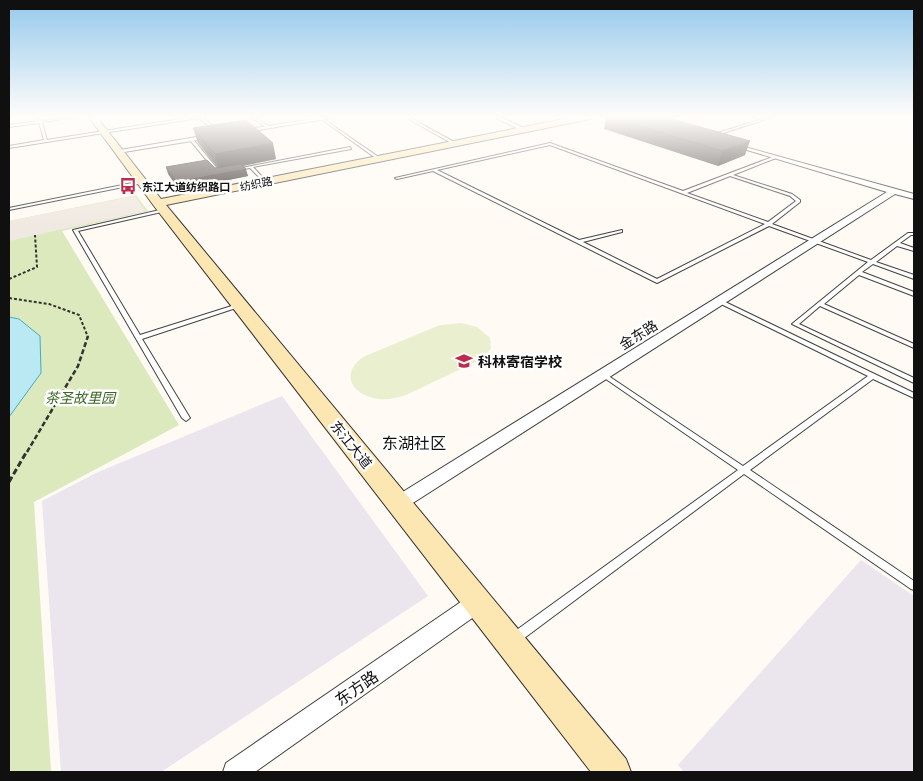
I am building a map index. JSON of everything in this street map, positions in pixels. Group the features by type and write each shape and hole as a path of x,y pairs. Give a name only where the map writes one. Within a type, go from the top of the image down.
{"street":[{"name":"东江大道","path":"119,152 613,772"},
{"name":"纺织路","path":"161,206 264,181 406,152"},
{"path":"760,152 914,197"},
{"name":"金东路","path":"399,503 894,191"},
{"name":"东方路","path":"235,772 478,602"}],"lane":[{"path":"202,152 218,173 227,172"},
{"path":"235,170 327,152"},
{"path":"370,152 378,158"},
{"path":"397,178 512,152"},
{"path":"573,152 914,277"},
{"path":"683,193 775,157"},
{"path":"251,167 264,181"},
{"path":"434,170 657,281 769,224 799,201 797,198 730,175"},
{"path":"9,209 142,182"},
{"path":"161,206 75,230 186,418"},
{"path":"578,242 620,231"},
{"path":"914,234 910,234 872,262 795,324 914,381"},
{"path":"897,244 914,250"},
{"path":"859,272 914,294"},
{"path":"719,301 914,396"},
{"path":"820,304 914,346"},
{"path":"138,338 240,305"},
{"path":"602,374 914,586"},
{"path":"509,642 872,376"}],"path":[{"path":"9,279 37,266 35,235"},
{"path":"9,298 49,304 79,315 88,336 78,366 9,482"}],"shaded area":[{"path":"135,196 145,211 9,241 9,221"},
{"path":"282,396 428,596 161,772 61,772 42,501 98,472"},
{"path":"861,560 914,596 914,772 684,772 678,765"}],"green space":[{"name":"茶圣故里园","path":"136,195 148,211 62,231 179,425 34,502 51,772 9,772 9,221"},
{"path":"462,323 477,327 490,338 491,348 484,358 406,395 392,398 370,397 356,389 352,383 350,376 352,369 365,356 440,325"}],"water":[{"path":"9,317 19,319 40,336 41,373 9,417"}],"building":[{"path":"207,160 215,168 241,164 246,169 176,182 166,167"}],"place":[{"name":"东江大道纺织路口","path":"128,186"},
{"name":"科林寄宿学校","path":"464,361"}],"district":[{"name":"东湖社区","path":"414,442"}]}
